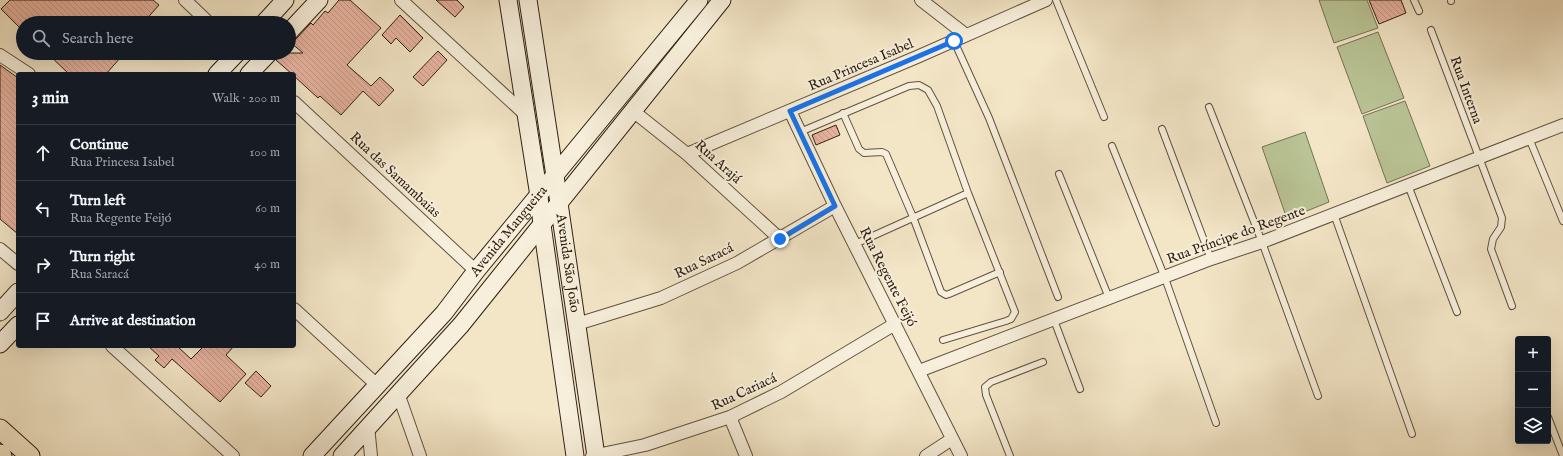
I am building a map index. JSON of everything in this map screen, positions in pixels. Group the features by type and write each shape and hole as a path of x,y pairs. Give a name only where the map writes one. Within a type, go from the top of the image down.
{"main road":[{"path":"0,429 30,456"}],"street":[{"path":"185,0 202,16"},
{"path":"271,16 286,0 302,18"},
{"path":"296,24 319,0"},
{"path":"401,0 526,115"},
{"name":"Avenida São João","path":"508,0 539,196 574,456"},
{"name":"Avenida São João","path":"528,0 577,324 595,456"},
{"name":"Avenida Mangueira","path":"312,456 444,313 476,271 539,196 698,0"},
{"name":"Avenida Mangueira","path":"342,456 461,325 722,0"},
{"path":"921,0 966,35"},
{"name":"Rua Princesa Isabel","path":"687,154 954,41 1046,0"},
{"path":"0,55 26,72"},
{"path":"219,72 230,60"},
{"path":"257,72 265,60"},
{"name":"Rua das Samambaias","path":"296,104 476,271"},
{"name":"Rua Arajá","path":"633,110 687,154 780,239"},
{"name":"Rua Regente Feijó","path":"790,111 835,206 896,324 961,456"},
{"name":"Rua Príncipe do Regente","path":"919,371 1212,259 1262,242 1563,125"},
{"name":"Rua Saracá","path":"577,324 661,298 737,263 835,206"},
{"path":"0,249 16,262"},
{"path":"0,312 16,294"},
{"path":"296,311 377,385"},
{"name":"Rua Cariacá","path":"595,456 645,446 730,417 781,392 896,324"},
{"path":"0,344 16,327"},
{"path":"114,348 233,456"},
{"path":"398,393 420,456"},
{"path":"730,417 746,456"},
{"path":"368,426 371,456"},
{"path":"926,456 952,439"}],"lane":[{"path":"1056,0 1104,117"},
{"path":"1414,0 1419,11"},
{"name":"Rua Interna","path":"1431,30 1478,158 1502,218 1501,227 1493,239 1491,249 1512,306"},
{"path":"954,41 990,118 1058,297"},
{"path":"800,132 909,86 919,85 928,90 937,106 968,193 1015,312 1011,319 1006,322 943,340"},
{"path":"1209,107 1262,242 1318,396"},
{"path":"843,113 859,149 864,153 882,152 886,154 913,218 941,292 946,295 949,294 1000,272"},
{"path":"1162,129 1212,259"},
{"path":"1529,138 1563,221"},
{"path":"1112,146 1165,278 1216,423"},
{"path":"1058,174 1109,298"},
{"path":"1408,186 1457,312"},
{"path":"855,244 968,193"},
{"path":"1334,214 1412,434"},
{"path":"1054,320 1080,389"},
{"path":"1010,456 986,395 985,387 991,382 1043,362"},
{"path":"1551,425 1563,456"}],"green space":[{"path":"1319,0 1367,0 1378,28 1334,43"},
{"path":"1378,32 1404,98 1362,114 1337,47"},
{"path":"1405,101 1430,166 1387,183 1363,116"},
{"path":"1305,132 1329,202 1287,219 1262,147"}],"building":[{"path":"10,0 153,0 159,5 149,16 16,16 16,24 1,9"},
{"path":"339,0 350,0 381,28 347,65 371,86 380,77 394,90 379,106 363,91 341,115 320,96 318,98 296,78 296,72 290,72 276,60 296,60 296,53 303,53 296,47 296,39 311,23 313,25 325,11 328,13"},
{"path":"436,0 457,0 464,7 455,17"},
{"path":"1369,0 1401,0 1406,13 1379,24"},
{"path":"400,15 423,38 410,52 396,38 391,44 382,35"},
{"path":"438,51 447,60 423,86 413,77"},
{"path":"54,60 118,60 108,72 67,72"},
{"path":"0,65 16,77 16,232 0,219"},
{"path":"836,125 840,135 816,145 812,135"},
{"path":"150,348 179,348 191,359 202,348 232,348 226,355 246,374 220,402 172,359 164,368 155,360 159,356"},
{"path":"256,371 271,386 261,397 245,383"}],"route":[{"path":"780,239 835,206 790,111 954,41"}]}
